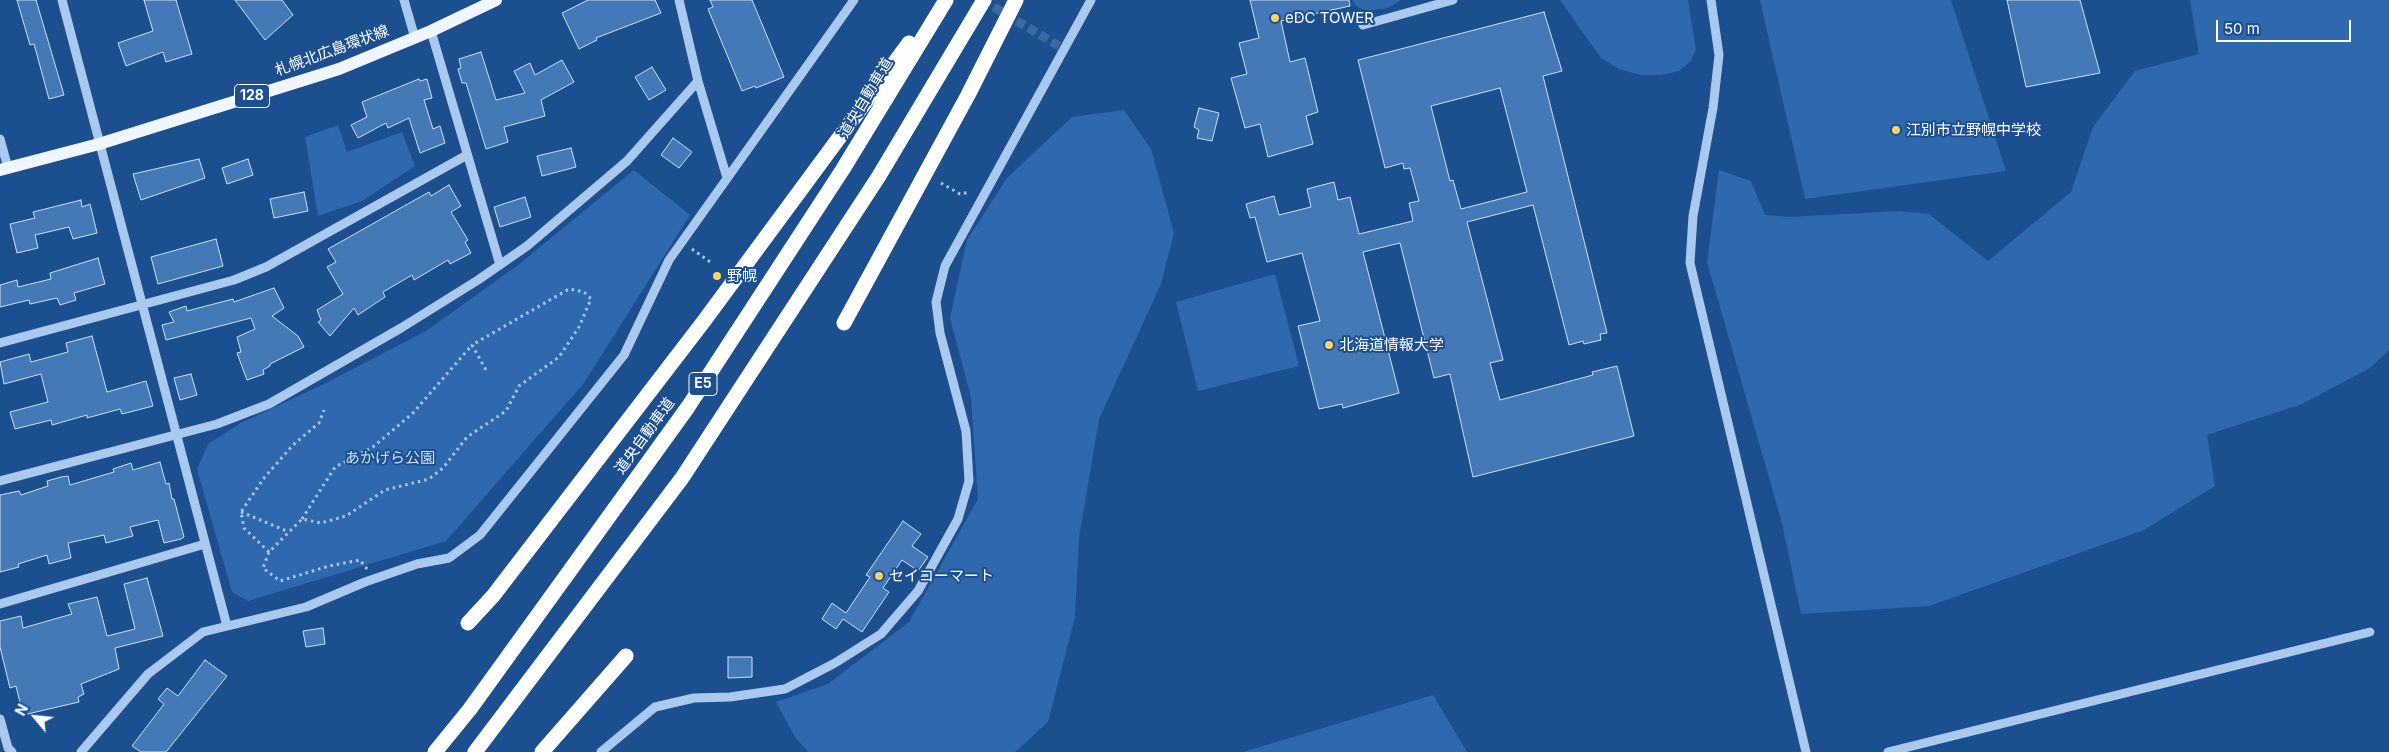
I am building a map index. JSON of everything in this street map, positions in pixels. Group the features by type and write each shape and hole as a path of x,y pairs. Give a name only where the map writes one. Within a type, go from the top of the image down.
{"highway":[{"path":"468,623 493,596 704,321 942,0"},
{"name":"道央自動車道","path":"435,752 470,709 688,407 843,168 946,0"},
{"name":"E5","path":"475,752 682,478 879,176 984,0"},
{"path":"844,323 964,103 1016,0"},
{"path":"542,752 626,656"}],"main road":[{"name":"札幌北広島環状線","path":"4,169 99,144 339,69 431,31 496,0"}],"street":[{"path":"62,0 227,626"},
{"path":"404,0 414,38"},
{"path":"679,0 698,81 727,178"},
{"path":"81,752 148,674 204,632 306,607 376,578 417,564 448,558 480,535 624,355 669,260 854,0"},
{"path":"601,752 655,708 694,698 730,697 785,689 835,663 881,634 918,591 958,519 968,481 966,431 940,333 936,302 945,266 1091,0"},
{"path":"1363,25 1453,0"},
{"path":"1711,0 1719,55 1713,108 1693,216 1690,263 1806,752"},
{"path":"431,31 500,265"},
{"path":"0,481 217,424 269,404 401,328 527,246 627,161 698,81"},
{"path":"0,139 4,169"},
{"path":"0,343 234,280 266,267 467,155"},
{"path":"0,604 205,544"},
{"path":"1888,752 2370,632"},
{"path":"0,719 8,748 12,752"}],"path":[{"path":"941,183 960,194 987,189"},
{"path":"681,242 713,264"},
{"path":"302,519 321,523 346,516 385,490 429,479 442,468 467,436 506,411 519,386 560,357 579,327 591,299 584,292 569,289 472,345 413,413 373,447 335,467 302,519 269,552 263,568 280,581 329,566 360,560 376,578"},
{"path":"472,345 486,370"},
{"path":"269,552 244,528 241,512 264,478 293,445 319,423 324,410"},
{"path":"241,512 289,532"}],"green space":[{"path":"1352,0 1401,0 1388,8 1367,11 1357,7"},
{"path":"1560,0 1688,0 1696,50 1690,62 1679,71 1661,75 1641,75 1619,69 1601,58"},
{"path":"1760,0 1951,0 2006,171 1805,199"},
{"path":"2190,0 2389,0 2389,350 2370,368 2302,404 2207,435 2215,486 2144,530 1929,606 1801,614 1782,523 1707,262 1719,170 1751,181 1765,215 1790,217 1899,211 1929,214 1988,261 2071,192 2093,127 2135,71 2199,54"},
{"path":"1124,110 1151,149 1174,233 1161,284 1099,419 1079,538 1075,617 1048,722 1015,752 808,752 795,737 776,702 828,684 909,622 978,499 971,397 950,318 967,240 1007,178 1072,117"},
{"path":"338,125 347,152 402,132 415,166 362,201 318,216 305,137"},
{"name":"あかげら公園","path":"634,170 690,215 584,383 446,541 248,601 232,592 197,469 208,444 241,423 322,385 426,331 518,265"},
{"path":"1275,274 1299,366 1198,391 1176,302"},
{"path":"1433,695 1467,752 1243,752"}],"building":[{"path":"17,0 36,0 64,95 49,99 34,44 30,45"},
{"path":"144,0 176,0 192,54 166,62 163,52 126,66 118,43 153,31"},
{"path":"235,0 282,0 293,15 265,40"},
{"path":"588,0 655,0 661,13 596,38 597,40 579,49 562,13"},
{"path":"710,0 752,0 784,77 756,88 755,86 742,91 708,9 713,7"},
{"path":"1250,0 1349,0 1350,6 1281,21 1290,62 1305,58 1318,112 1306,116 1313,144 1268,157 1260,124 1245,128 1231,78 1247,74 1239,43 1259,38"},
{"path":"2007,0 2080,0 2100,73 2026,87"},
{"path":"1544,12 1562,71 1543,76 1607,333 1600,334 1601,340 1584,344 1583,341 1569,345 1533,205 1467,222 1503,360 1490,363 1500,400 1593,375 1592,372 1617,366 1634,436 1473,477 1450,374 1434,378 1400,243 1363,252 1399,393 1343,408 1342,404 1319,409 1298,326 1320,321 1302,253 1267,262 1255,217 1250,218 1246,204 1274,196 1279,215 1311,207 1307,189 1334,182 1338,200 1350,197 1359,234 1413,221 1409,203 1419,201 1410,168 1404,169 1403,163 1385,168 1358,60","holes":["1500,88 1527,192 1461,209 1453,180 1450,181 1431,106"]},
{"path":"481,52 496,100 525,93 514,71 530,63 535,75 562,60 574,82 541,100 545,116 504,127 508,142 486,149 466,83 462,83 458,69 461,68 459,59"},
{"path":"652,67 666,90 649,100 635,77"},
{"path":"419,79 420,81 427,79 432,98 424,100 433,129 440,126 445,143 420,153 409,118 388,128 386,123 358,138 351,125 367,117 362,102"},
{"path":"1199,108 1219,113 1212,141 1197,138 1199,130 1194,127"},
{"path":"673,138 692,152 679,168 661,155"},
{"path":"571,148 576,167 542,176 537,156"},
{"path":"199,159 205,178 141,200 133,174"},
{"path":"248,159 253,175 227,184 222,168"},
{"path":"449,185 461,206 451,212 468,240 465,242 471,253 450,264 448,260 414,280 412,275 383,292 385,297 358,315 354,308 330,336 318,322 321,320 317,310 343,294 327,267 336,262 328,249 429,192 431,196"},
{"path":"304,192 308,211 274,218 270,199"},
{"path":"525,197 531,217 500,227 494,207"},
{"path":"81,200 82,207 90,204 97,233 73,239 69,227 35,235 38,248 17,253 10,224 35,218 33,212"},
{"path":"216,239 223,266 158,284 151,257"},
{"path":"98,258 105,284 74,293 76,300 60,305 57,298 30,304 29,300 0,307 0,285 17,280 18,287 51,279 50,273"},
{"path":"274,288 284,308 272,316 298,336 304,347 270,364 270,366 263,370 264,374 247,380 237,353 241,352 237,337 255,329 251,318 166,340 162,325 174,322 169,312 186,306 187,311 233,299 234,302"},
{"path":"92,336 107,392 146,381 153,406 122,414 120,409 87,418 87,415 52,425 51,420 15,429 10,412 48,402 41,374 4,384 0,362 29,354 31,362 68,352 66,343"},
{"path":"191,374 197,395 180,400 174,378"},
{"path":"160,462 166,484 169,483 184,537 164,543 158,520 130,527 133,536 106,543 104,535 68,543 71,558 49,564 47,555 18,564 19,567 0,572 0,495 19,491 21,495 48,486 47,481 61,477 68,476 70,485 114,472 113,469 131,463 133,470"},
{"name":"セイコーマート","path":"903,521 921,534 912,546 928,557 918,571 902,560 883,588 889,592 862,632 843,619 836,629 822,619 832,603 846,613 870,577 866,575"},
{"path":"147,578 163,636 115,648 119,669 81,684 84,694 78,697 79,702 23,715 16,686 10,688 0,647 0,621 21,616 23,628 72,614 68,604 97,597 107,636 135,629 124,584"},
{"path":"323,628 325,644 306,647 303,631"},
{"path":"728,657 752,657 752,677 728,678"},
{"path":"205,660 227,676 166,752 141,752 132,746 164,704 158,699 167,688 178,696"}],"tunnel":[{"path":"982,0 1064,49"}],"place":[{"name":"eDC TOWER","path":"1275,18"},
{"name":"江別市立野幌中学校","path":"1896,130"},
{"name":"野幌","path":"717,276"},
{"name":"北海道情報大学","path":"1329,345"},
{"name":"セイコーマート","path":"879,576"}]}
